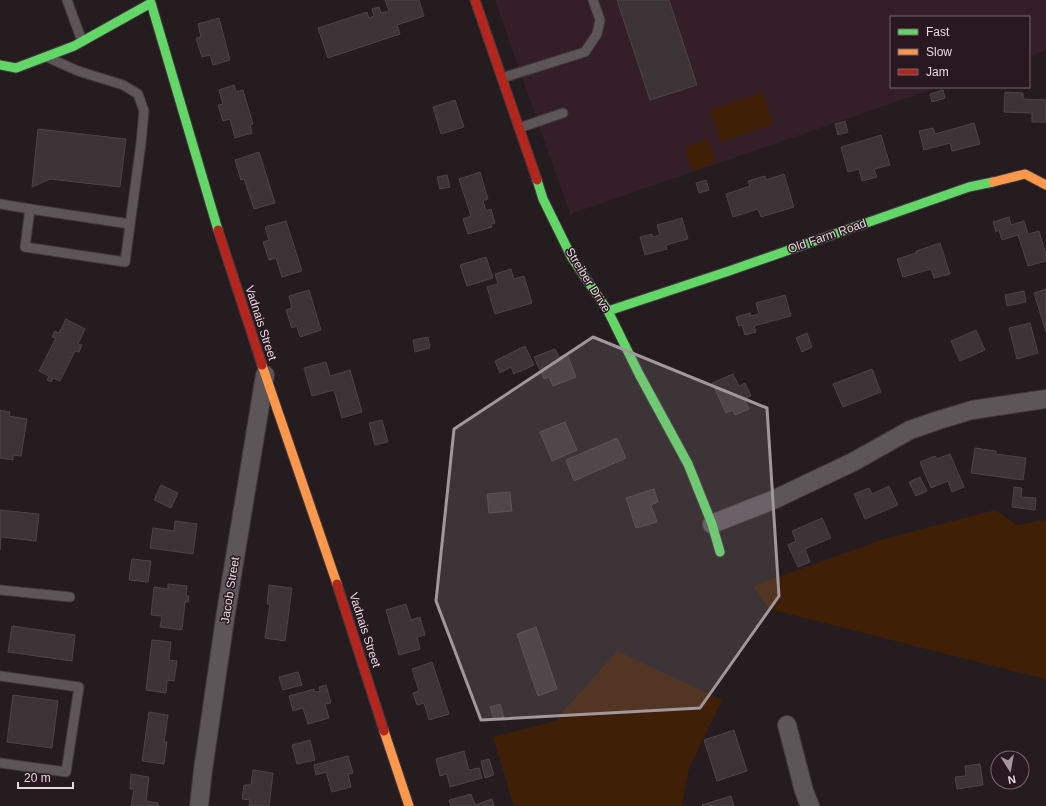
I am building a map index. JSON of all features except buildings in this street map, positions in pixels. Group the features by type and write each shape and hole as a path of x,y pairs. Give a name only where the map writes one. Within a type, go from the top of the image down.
{"street":[{"name":"Streiber Drive","path":"475,0 543,199 572,258 608,311 639,374 688,464 712,524 720,552"},
{"name":"Vadnais Street","path":"0,65 16,68 74,46 153,2 212,210 265,375 338,588 410,806"},
{"name":"Old Farm Road","path":"608,311 729,271 969,187 1025,174 1046,185"},
{"name":"Jacob Street","path":"199,806 226,612 265,375"},
{"path":"712,524 773,500 853,462 910,430 972,410 1046,399"},
{"path":"787,725 804,791 810,806"}],"lane":[{"path":"67,0 82,42"},
{"path":"502,78 585,52 597,34 600,20 592,0"},
{"path":"30,209 25,247 125,262 144,111 138,94 123,85 78,71 46,57"},
{"path":"519,128 563,113"},
{"path":"0,204 130,224"},
{"path":"0,590 70,597"},
{"path":"0,676 79,688 66,772 0,763"}],"highlighted area":[{"path":"593,337 767,408 779,596 700,708 481,720 436,601 454,429"}],"shaded area":[{"path":"495,0 1046,0 1046,50 1030,56 1030,16 890,16 890,88 936,88 570,214"},
{"path":"762,92 773,124 721,142 710,110"},
{"path":"708,139 716,162 692,171 685,147"},
{"path":"995,510 1017,525 1046,520 1046,679 769,609 753,586 884,539"},
{"path":"617,651 722,700 689,768 682,806 514,806 493,737 555,721"}],"traffic: fast":[{"path":"0,65 16,68 74,46 151,3 218,230"},
{"path":"537,180 543,199 572,258 608,311 639,374 688,464 712,524 720,552"},
{"path":"608,311 729,271 969,187 993,182"}],"traffic: slow":[{"path":"993,182 1025,174 1046,185"},
{"path":"262,365 337,584"},
{"path":"384,731 409,806"}],"traffic: jam":[{"path":"475,0 537,180"},
{"path":"218,230 262,365"},
{"path":"337,584 384,731"}]}
